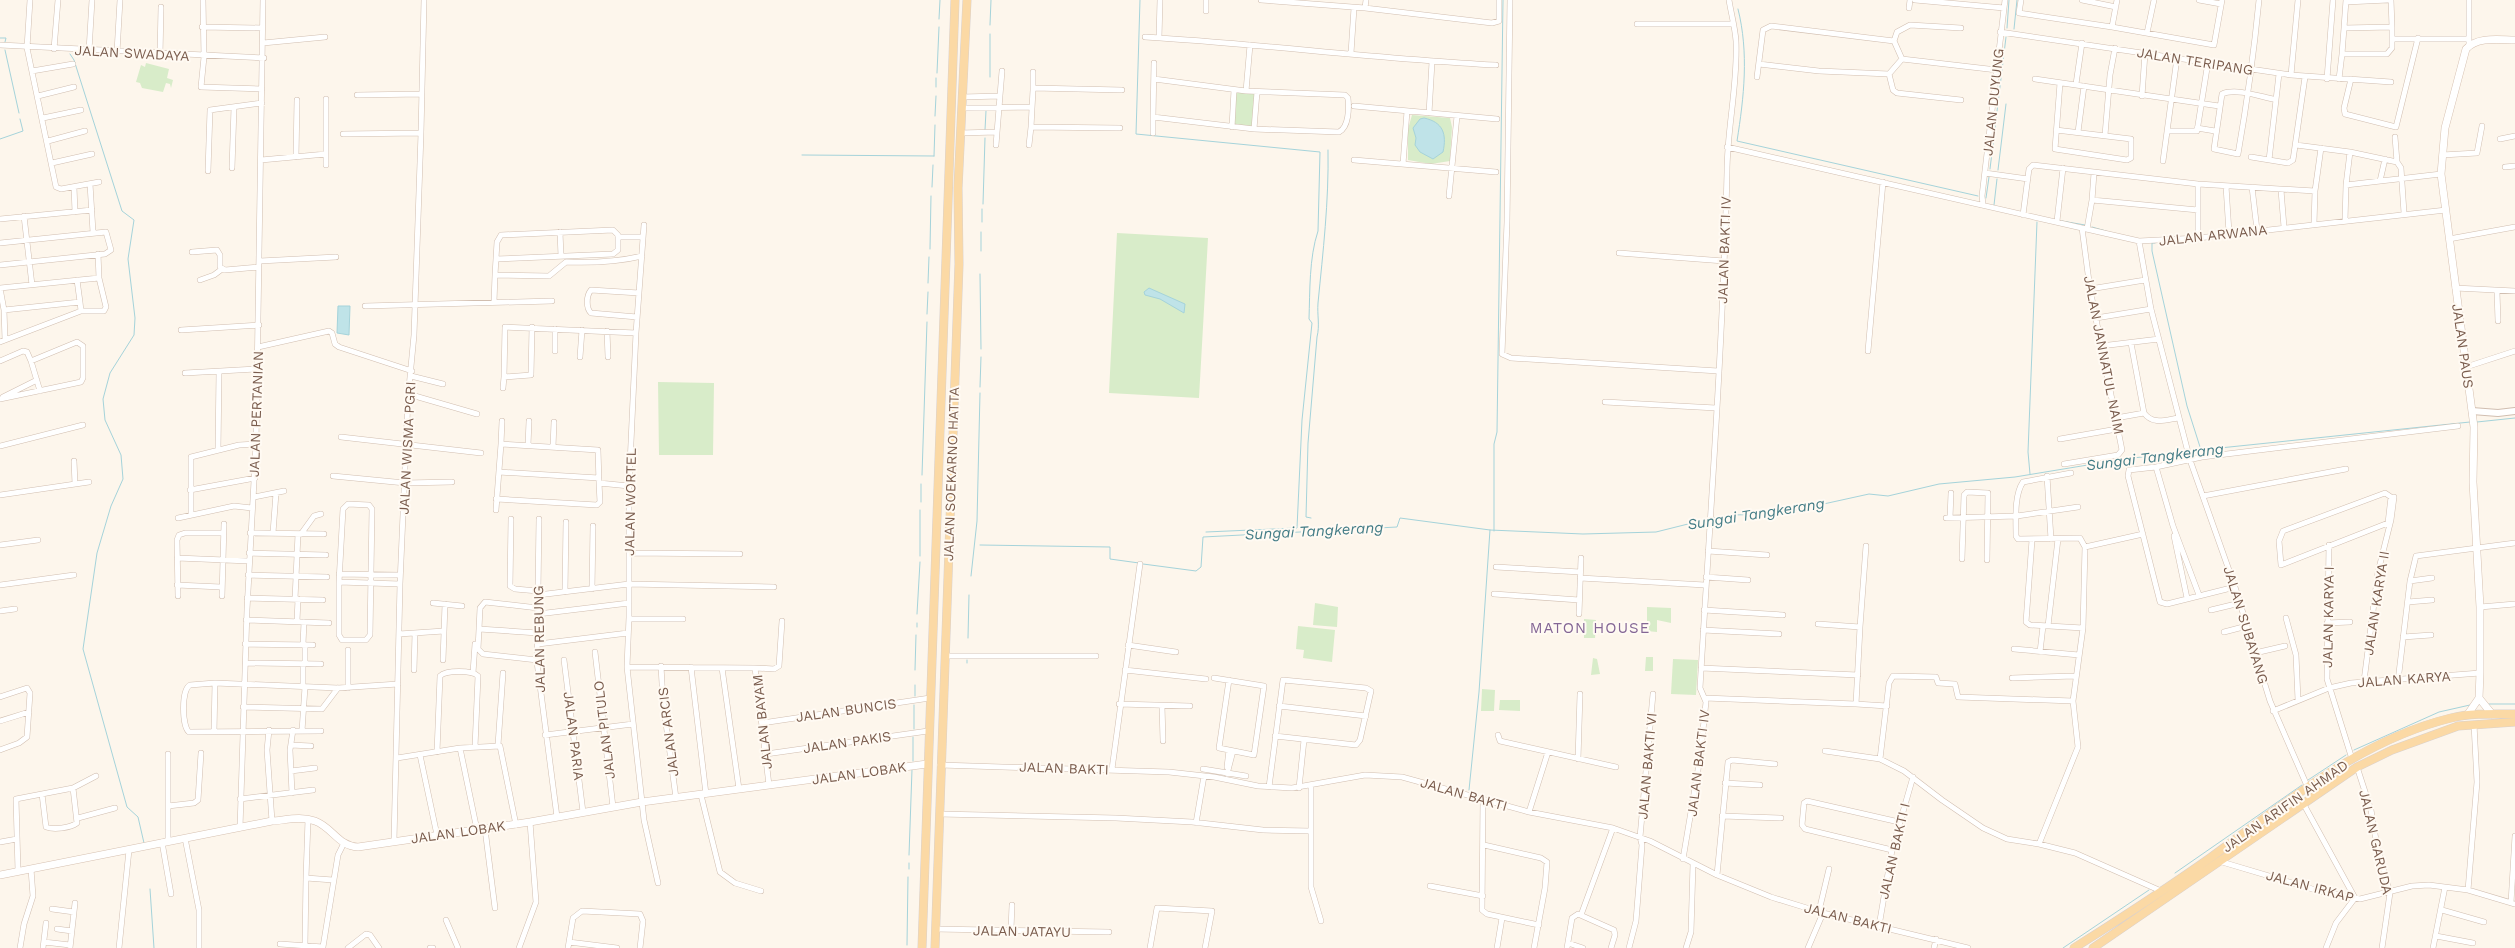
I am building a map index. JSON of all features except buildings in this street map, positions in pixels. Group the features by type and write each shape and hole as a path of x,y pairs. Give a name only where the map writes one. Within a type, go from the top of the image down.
{"main road":[{"name":"JALAN SOEKARNO HATTA","path":"922,948 928,731 955,0"},
{"name":"JALAN SOEKARNO HATTA","path":"934,948 959,264 957,226 960,133 967,0"},
{"path":"2468,42 2515,40"},
{"name":"JALAN PAUS","path":"2468,42 2445,128 2441,174 2474,427 2475,548 2480,607 2479,698"},
{"path":"938,474 950,474"},
{"path":"2468,714 2479,698 2492,714"},
{"name":"JALAN ARIFIN AHMAD","path":"2074,948 2201,864 2352,759 2406,733 2449,718 2468,714 2515,714"},
{"name":"JALAN ARIFIN AHMAD","path":"2093,948 2222,862 2303,803 2357,767 2392,750 2458,726 2515,722"},
{"name":"JALAN LOBAK","path":"344,844 358,847 530,822 642,802 927,764"},
{"path":"0,875 272,821 308,819 323,825 344,844"},
{"path":"2201,864 2206,872"}],"street":[{"path":"30,0 26,48 43,118 56,187 61,189 99,182"},
{"path":"54,49 58,0"},
{"path":"89,51 92,0"},
{"path":"117,52 120,0"},
{"path":"203,0 204,57 201,87 262,89"},
{"name":"JALAN PERTANIAN","path":"240,828 246,620 256,444 264,58 263,0"},
{"name":"JALAN WISMA PGRI","path":"394,841 400,575 414,303 424,0"},
{"path":"1159,38 1160,0"},
{"path":"1206,0 1206,11"},
{"path":"1261,0 1342,3 1354,8 1496,23 1499,19 1499,0"},
{"path":"1366,0 1366,8"},
{"path":"1510,0 1507,222 1502,354 1511,358 1718,371"},
{"name":"JALAN BAKTI IV","path":"1683,859 1700,758 1705,698 1700,691 1701,668 1724,261 1727,147 1736,62 1736,39 1732,24 1730,0"},
{"path":"1909,8 1910,0"},
{"path":"1915,0 2004,8"},
{"name":"JALAN DUYUNG","path":"1983,204 2004,0"},
{"path":"2021,0 2019,13 2214,45 2222,2 2199,0"},
{"path":"2082,0 2116,7"},
{"path":"2112,27 2117,0"},
{"path":"2147,33 2154,0"},
{"path":"2259,0 2252,69 2248,95 2238,154 2214,149 2221,94 2224,92 2248,95 2273,99"},
{"path":"2291,75 2298,0"},
{"path":"2327,79 2333,0"},
{"path":"2339,79 2346,1 2389,0 2392,50 2388,54 2342,54"},
{"path":"2392,39 2418,38 2468,42 2469,0"},
{"path":"160,55 161,8"},
{"path":"1351,53 1354,8"},
{"path":"1637,24 1732,24"},
{"path":"1902,58 1894,41 1899,30 1910,25 1961,28"},
{"path":"1758,77 1763,30 1771,26 1894,41"},
{"path":"202,27 262,28"},
{"path":"2344,28 2392,27"},
{"name":"JALAN TERIPANG","path":"2000,32 2279,74 2327,79 2391,82"},
{"path":"263,43 325,37"},
{"path":"1145,37 1351,53 1432,62 1496,65"},
{"path":"2351,79 2344,108 2345,114 2396,127 2418,38"},
{"path":"2076,84 2082,43"},
{"path":"1246,91 1250,45"},
{"name":"JALAN SWADAYA","path":"0,46 160,55 264,58"},
{"path":"2105,135 2110,75 2115,48"},
{"path":"2142,96 2145,53"},
{"path":"1902,58 1997,70"},
{"path":"1902,58 1890,74 1893,90 1897,93 1961,100"},
{"path":"2163,161 2176,58"},
{"path":"1429,113 1432,62"},
{"path":"2167,131 2195,133 2202,104 2208,62"},
{"path":"1153,133 1154,63"},
{"path":"32,71 73,64"},
{"path":"1759,64 1819,71 1890,74"},
{"path":"996,145 1002,71"},
{"path":"1029,145 1033,72"},
{"path":"2269,160 2279,74"},
{"path":"2251,157 2292,162 2306,77"},
{"path":"1153,117 1232,128 1339,132 1346,126 1348,102 1348,98 1344,95 1257,92 1154,79"},
{"path":"2035,79 2219,106"},
{"path":"2056,130 2132,140 2130,159 2056,150 2054,146 2060,83"},
{"path":"2078,132 2084,86"},
{"path":"38,96 74,87"},
{"path":"1033,88 1122,90"},
{"path":"1232,128 1234,90"},
{"path":"1254,129 1257,92"},
{"path":"357,94 422,94"},
{"path":"962,97 1000,96"},
{"path":"326,98 326,165"},
{"path":"296,157 297,100"},
{"path":"208,171 209,112 215,108 262,103"},
{"path":"1354,106 1497,119"},
{"path":"232,168 234,107"},
{"path":"961,108 999,109 1032,107"},
{"path":"43,118 81,110"},
{"path":"1403,164 1408,111"},
{"path":"1449,196 1457,116"},
{"path":"2442,154 2477,153 2482,126"},
{"path":"1031,127 1120,128"},
{"path":"2197,128 2215,131"},
{"path":"48,142 85,131"},
{"path":"960,133 997,132"},
{"path":"344,134 421,133"},
{"path":"2500,139 2515,136"},
{"path":"2395,137 2397,162 2401,168 2404,214"},
{"path":"2296,145 2350,152 2397,162"},
{"name":"JALAN ARWANA","path":"1727,147 2139,241 2198,238 2344,220 2446,210"},
{"path":"2314,224 2315,192 2321,148"},
{"path":"2344,220 2350,152"},
{"path":"52,163 92,154"},
{"path":"261,160 326,154"},
{"path":"2380,181 2385,159"},
{"path":"1354,160 1496,172"},
{"path":"2023,215 2028,178 2032,165 2198,184 2315,192"},
{"path":"2505,167 2515,166"},
{"path":"2057,222 2063,168"},
{"path":"1985,172 2028,178"},
{"name":"JALAN JANNATUL NAIM","path":"2064,464 2121,454 2122,448 2090,289 2085,229 2092,200 2094,172"},
{"path":"2346,185 2441,174"},
{"path":"1868,351 1883,182"},
{"path":"90,184 93,232"},
{"path":"2198,184 2198,238"},
{"path":"2226,186 2229,233"},
{"path":"74,187 75,212"},
{"path":"2252,187 2257,230"},
{"path":"2281,190 2284,227"},
{"path":"2092,200 2198,210"},
{"path":"0,219 92,210"},
{"path":"24,216 32,285"},
{"name":"JALAN WORTEL","path":"644,225 636,333 629,486 627,667 642,802 658,883"},
{"path":"2449,239 2515,227"},
{"path":"494,302 495,275 497,242 501,235 613,230 618,238 617,253 496,259"},
{"path":"0,243 106,232 110,251 0,265"},
{"path":"560,232 561,256"},
{"path":"618,238 643,237"},
{"path":"2131,343 2144,413 2154,421 2178,418 2151,309 2139,241"},
{"path":"192,252 217,250 222,268"},
{"path":"1619,253 1724,261"},
{"path":"98,254 99,278 105,310 103,312 81,311 2,341 4,310 0,288 99,278"},
{"path":"495,275 549,276 566,262 603,263 609,260 642,256"},
{"path":"200,280 214,275 222,268 336,257"},
{"path":"77,280 81,311"},
{"path":"2090,289 2145,280"},
{"path":"2455,288 2515,292"},
{"path":"637,317 592,313 588,308 588,299 591,290 639,293"},
{"path":"2497,292 2498,321"},
{"path":"365,306 414,303 552,301"},
{"path":"4,310 80,302"},
{"path":"2096,318 2151,309"},
{"path":"182,330 259,325"},
{"path":"504,388 504,327 636,333"},
{"path":"504,377 530,376 532,327"},
{"path":"555,351 556,328"},
{"path":"580,357 582,330"},
{"path":"258,347 329,331 333,334 335,344 339,347 443,384"},
{"path":"607,331 608,357"},
{"path":"2101,346 2159,339"},
{"path":"0,399 81,382 84,378 82,346 77,342 31,361"},
{"path":"0,361 23,350 27,352 40,391"},
{"path":"2466,367 2515,351"},
{"path":"185,373 257,369"},
{"path":"218,450 219,372"},
{"path":"0,399 37,380"},
{"path":"408,394 477,414"},
{"path":"1605,402 1716,408"},
{"path":"2472,413 2498,414 2515,411"},
{"path":"2116,418 2144,413"},
{"name":"JALAN SUBAYANG","path":"2178,418 2235,587 2273,711 2308,788"},
{"path":"496,510 502,421"},
{"path":"528,445 529,421"},
{"path":"553,447 554,422"},
{"path":"0,446 83,425"},
{"path":"2235,587 2165,604 2158,600 2128,473 2134,468 2156,467 2190,458 2458,426"},
{"path":"2060,439 2118,429"},
{"path":"341,437 406,446 481,453"},
{"path":"191,515 190,459 193,455 256,444"},
{"path":"496,499 597,505 600,502 599,450 501,444"},
{"path":"74,461 75,484"},
{"path":"2156,467 2173,526 2199,595"},
{"path":"2203,496 2346,469"},
{"path":"499,472 599,480 629,486"},
{"path":"2039,844 2078,747 2073,701 2083,628 2085,547 2080,538 2032,540 2016,537 2017,516 2022,483 2047,476 2070,473"},
{"path":"333,476 405,482 452,482"},
{"path":"2047,476 2051,539"},
{"path":"190,490 255,478"},
{"path":"0,495 89,482"},
{"path":"254,498 284,492"},
{"path":"1962,559 1964,495 1967,492 1989,494 1987,560"},
{"path":"273,533 276,493"},
{"path":"1951,493 1948,518 2017,516 2049,513 2078,507"},
{"path":"2385,493 2390,495 2388,523 2329,545 2281,565 2279,541 2283,532 2385,493"},
{"name":"JALAN KARYA II","path":"2364,681 2378,572 2390,524 2394,497"},
{"path":"348,504 372,507 370,574 370,635 366,640 342,640 339,637 339,574 343,509 348,504"},
{"path":"178,518 234,506 252,508"},
{"path":"297,621 296,576 299,534 316,515 321,514"},
{"path":"511,519 510,586 515,589 538,593 565,592 629,584 774,587"},
{"name":"JALAN REBUNG","path":"538,519 537,660 545,735 557,817"},
{"path":"565,592 566,522"},
{"path":"222,596 224,524"},
{"path":"592,589 593,526"},
{"path":"2173,526 2187,598"},
{"path":"178,596 177,540 182,533 223,533"},
{"path":"250,533 324,534"},
{"path":"2085,547 2143,534"},
{"path":"2040,652 2046,626 2058,539"},
{"path":"0,545 38,540"},
{"path":"2032,540 2026,620 2030,625 2083,628"},
{"path":"2398,681 2410,580 2417,556 2515,543"},
{"name":"JALAN KARYA I","path":"2328,688 2329,545"},
{"path":"1856,704 1866,546"},
{"path":"1708,551 1767,555"},
{"path":"249,553 326,555"},
{"path":"629,553 740,554"},
{"path":"177,558 249,561"},
{"path":"1579,614 1581,558"},
{"path":"1112,769 1119,704 1140,564"},
{"path":"1496,567 1706,585"},
{"path":"339,574 400,575"},
{"path":"0,584 74,575"},
{"path":"248,575 326,578"},
{"path":"1706,577 1748,580"},
{"path":"2410,580 2432,578"},
{"path":"339,582 400,584"},
{"path":"177,585 221,586"},
{"path":"1494,594 1579,600"},
{"path":"247,598 323,600"},
{"path":"2408,602 2432,600"},
{"path":"537,660 483,654 478,649 480,608 485,602 538,611 629,603"},
{"path":"2211,610 2240,603"},
{"path":"433,604 462,606"},
{"path":"442,660 446,604"},
{"path":"2480,607 2515,604"},
{"path":"473,673 478,608"},
{"path":"0,611 15,609"},
{"path":"1704,610 1783,615"},
{"path":"2286,618 2296,655 2298,700"},
{"path":"629,619 684,619"},
{"path":"246,620 329,624"},
{"name":"JALAN BAYAM","path":"769,785 755,668 774,669 780,666 782,621"},
{"path":"302,731 304,709 304,622"},
{"path":"2327,623 2350,622"},
{"path":"1818,624 1860,627"},
{"path":"2224,632 2247,626"},
{"path":"479,629 538,633"},
{"path":"1703,630 1779,634"},
{"path":"399,634 444,631"},
{"path":"414,670 415,633"},
{"path":"538,644 628,633"},
{"path":"2403,637 2431,635"},
{"path":"246,644 313,645"},
{"path":"1128,644 1176,652"},
{"path":"2255,653 2285,646"},
{"path":"2014,649 2079,655"},
{"path":"348,650 348,688"},
{"name":"JALAN PITULO","path":"595,652 613,807"},
{"path":"945,656 1096,656"},
{"name":"JALAN PARIA","path":"564,660 583,812"},
{"path":"245,663 322,664"},
{"name":"JALAN ARCIS","path":"661,666 663,701 676,798"},
{"path":"627,667 755,668"},
{"path":"691,667 704,795 720,872 735,883 761,891"},
{"path":"722,668 739,789"},
{"path":"1701,668 1858,674"},
{"path":"1125,670 1206,679"},
{"path":"437,752 440,675 473,673 479,678 475,747"},
{"path":"503,673 500,747 516,824"},
{"name":"JALAN KARYA","path":"2273,711 2328,688 2364,681 2398,681 2480,673"},
{"path":"1880,759 1889,680 1896,676 1936,677 1938,683 1955,684 1958,697 2073,701"},
{"path":"2012,678 2075,676"},
{"path":"1214,678 1229,680 1264,686 1254,755 1220,748 1229,680"},
{"path":"1268,787 1274,736 1283,680 1366,688 1370,690 1372,695 1360,740 1355,746 1274,736"},
{"path":"321,731 269,730 192,733 186,731 184,691 190,684 215,683 338,688 398,684"},
{"path":"214,732 215,683"},
{"path":"0,697 27,688 30,693 28,737 19,744 0,750"},
{"path":"243,707 322,709 338,688"},
{"path":"2328,688 2352,759"},
{"path":"1578,758 1580,694"},
{"name":"JALAN BAKTI VI","path":"1629,948 1636,921 1642,844 1640,837 1653,694"},
{"name":"JALAN BUNCIS","path":"762,723 930,698"},
{"path":"1705,698 1887,706"},
{"path":"1119,704 1190,706"},
{"path":"1162,706 1163,741"},
{"path":"1279,706 1366,716"},
{"path":"0,721 29,712"},
{"path":"545,735 633,724"},
{"path":"2468,890 2477,782 2474,724"},
{"path":"269,730 267,750 272,821"},
{"path":"292,793 290,745 293,730"},
{"name":"JALAN PAKIS","path":"766,754 928,731"},
{"path":"1498,735 1500,741 1616,767"},
{"path":"1299,788 1304,740"},
{"path":"290,745 311,746"},
{"path":"397,758 420,756 460,748 500,747"},
{"path":"460,748 477,830"},
{"path":"1226,779 1231,751"},
{"path":"1825,751 1880,759 1913,777 1983,828 2007,840 2039,844 2075,853 2161,891"},
{"path":"1529,812 1548,752"},
{"path":"168,806 194,803 198,800 202,753"},
{"path":"168,754 168,806 165,842 171,894"},
{"path":"420,756 437,835"},
{"path":"1716,875 1728,764 1732,760 1775,764"},
{"name":"JALAN BAKTI","path":"940,765 1112,769 1204,776 1268,787 1299,788 1349,777 1402,777 1529,812 1612,828 1640,837 1755,892 1821,912 1968,948"},
{"name":"JALAN GARUDA","path":"2357,767 2371,810 2377,846 2390,893 2382,948"},
{"path":"291,771 315,768"},
{"path":"1203,769 1227,771 1246,776"},
{"path":"18,871 16,799 73,788 96,776"},
{"path":"1196,822 1204,776"},
{"name":"JALAN BAKTI I","path":"1878,926 1892,850 1913,777"},
{"path":"1725,783 1760,785"},
{"path":"1310,787 1311,887 1321,921"},
{"path":"42,794 45,825 48,828 72,826 77,823 78,818 73,788"},
{"path":"240,799 313,790"},
{"path":"1483,800 1483,912 1502,918 1539,925"},
{"path":"1892,850 1805,829 1802,825 1804,803 1807,801 1899,822"},
{"path":"2303,803 2354,898 2336,923 2326,948"},
{"path":"78,818 115,808"},
{"path":"938,814 1196,822 1263,830 1311,831"},
{"path":"1722,816 1781,818"},
{"path":"305,945 308,819"},
{"path":"519,948 536,902 530,822"},
{"path":"1581,916 1612,828"},
{"path":"485,829 495,908"},
{"path":"2513,903 2515,836"},
{"path":"185,838 199,910 199,948"},
{"path":"0,842 17,839"},
{"path":"280,944 323,948 338,855 344,844"},
{"path":"1484,844 1546,860 1545,888 1534,948"},
{"path":"119,948 130,850"},
{"name":"JALAN IRKAP","path":"2222,862 2319,891 2354,898 2364,899 2421,885 2468,890 2513,903"},
{"path":"1686,948 1691,932 1693,864"},
{"path":"20,948 24,924 33,896 31,869"},
{"path":"1808,948 1821,912 1829,869"},
{"path":"306,878 333,880"},
{"path":"1430,886 1483,896"},
{"path":"2433,948 2446,887"},
{"path":"46,923 44,945 70,947 75,903"},
{"path":"1012,905 1012,929"},
{"path":"1150,948 1157,908 1212,911 1205,948"},
{"path":"52,909 74,912"},
{"path":"2442,910 2484,922"},
{"path":"617,948 568,945 573,918 578,912 636,913 642,916 643,921 640,948"},
{"path":"1583,948 1568,945 1573,917 1581,916 1614,930 1611,948"},
{"path":"1496,948 1502,918"},
{"path":"446,920 458,948"},
{"path":"57,929 72,931"},
{"name":"JALAN JATAYU","path":"935,930 1012,929 1108,932"},
{"path":"348,948 366,934 370,935 379,948"},
{"path":"2436,936 2473,943"},
{"path":"1934,948 1936,939"}],"green space":[{"path":"146,63 169,69 167,78 173,80 171,88 170,84 166,83 163,92 142,88 140,83 136,82 141,65 145,67"},
{"path":"1236,91 1256,93 1253,128 1233,127"},
{"path":"1412,115 1450,118 1452,127 1450,161 1431,164 1408,160 1408,129"},
{"path":"1117,233 1208,238 1199,398 1109,393"},
{"path":"658,382 714,383 713,455 659,455"},
{"path":"1315,603 1338,607 1337,627 1313,625"},
{"path":"1647,607 1671,608 1671,623 1657,620 1657,632 1647,631"},
{"path":"1584,619 1596,620 1595,638 1584,638"},
{"path":"1298,626 1335,630 1332,662 1303,658 1304,650 1296,649"},
{"path":"1646,657 1653,657 1653,671 1645,671"},
{"path":"1593,658 1597,659 1600,674 1591,675"},
{"path":"1673,659 1698,660 1696,695 1671,694"},
{"path":"1482,689 1495,690 1494,711 1481,711"},
{"path":"1500,700 1520,700 1520,711 1499,710"}],"water":[{"path":"1424,118 1436,122 1444,134 1443,152 1433,159 1420,152 1415,145 1416,138 1413,128 1420,119"},
{"path":"1149,288 1185,304 1184,313 1160,299 1145,295 1144,292"},
{"path":"338,306 350,306 349,335 337,333"}],"waterway":[{"path":"939,19 940,0"},
{"path":"990,25 991,0"},
{"path":"1140,0 1136,134 1320,152 1318,231 1310,275 1309,319 1312,323 1302,420 1297,528 1206,532"},
{"path":"1494,531 1503,0"},
{"path":"2007,28 2009,0"},
{"path":"2014,29 2017,0"},
{"path":"1738,9 1743,42 1744,75 1737,141 1978,196"},
{"path":"937,73 939,27"},
{"path":"990,34 990,77"},
{"path":"1990,169 2006,37"},
{"path":"0,38 6,38 5,42"},
{"path":"5,50 19,113"},
{"path":"70,54 74,60 122,211 134,220 128,259 135,318 134,335 110,373 103,399 105,420 121,455 123,479 111,506 97,553 83,649 127,807 138,817 144,843"},
{"path":"936,78 936,87"},
{"path":"935,116 936,96"},
{"path":"1998,170 2006,104"},
{"path":"985,130 986,111"},
{"path":"0,139 23,131 20,119"},
{"path":"934,156 935,125"},
{"path":"983,204 985,138"},
{"path":"1311,518 1306,517 1308,443 1327,207 1328,150"},
{"path":"802,155 934,156"},
{"path":"932,187 933,165"},
{"path":"1986,198 1989,177"},
{"path":"1994,205 1997,179"},
{"path":"930,249 931,196"},
{"path":"982,209 982,222"},
{"path":"2062,221 2085,225"},
{"path":"2030,474 2028,452 2037,222"},
{"path":"2092,227 2106,231"},
{"path":"981,232 981,251"},
{"path":"2155,243 2152,243 2152,251 2187,406 2201,450"},
{"path":"928,283 929,257"},
{"path":"980,274 981,349"},
{"path":"927,314 928,292"},
{"path":"922,475 927,322"},
{"path":"980,387 981,357"},
{"path":"971,576 977,521 980,393"},
{"name":"Sungai Tangkerang","path":"2477,422 2515,418"},
{"name":"Sungai Tangkerang","path":"2191,451 2470,422"},
{"name":"Sungai Tangkerang","path":"1712,518 1732,515 1778,514 1869,494 1888,496 1939,484 2015,477 2124,459 2187,452"},
{"path":"921,484 921,502"},
{"path":"920,510 920,556"},
{"name":"Sungai Tangkerang","path":"1143,564 1196,571 1201,567 1203,537 1397,527 1400,518 1490,530 1583,534 1656,532 1708,519"},
{"path":"1469,790 1479,692 1490,530"},
{"name":"Sungai Tangkerang","path":"980,545 1110,547 1110,559 1139,563"},
{"path":"917,614 920,562"},
{"path":"968,638 969,595"},
{"path":"915,670 916,635"},
{"path":"915,685 915,696"},
{"path":"2489,704 2515,704"},
{"path":"914,705 914,729"},
{"path":"2354,750 2439,712 2470,705"},
{"path":"913,737 913,761"},
{"path":"2308,780 2346,755"},
{"path":"909,855 912,770"},
{"path":"2175,873 2302,785"},
{"path":"909,863 909,869"},
{"path":"907,945 908,877"},
{"path":"150,889 154,948"},
{"path":"2063,948 2149,890"}],"district":[{"name":"MATON HOUSE","path":"1590,628"}]}
